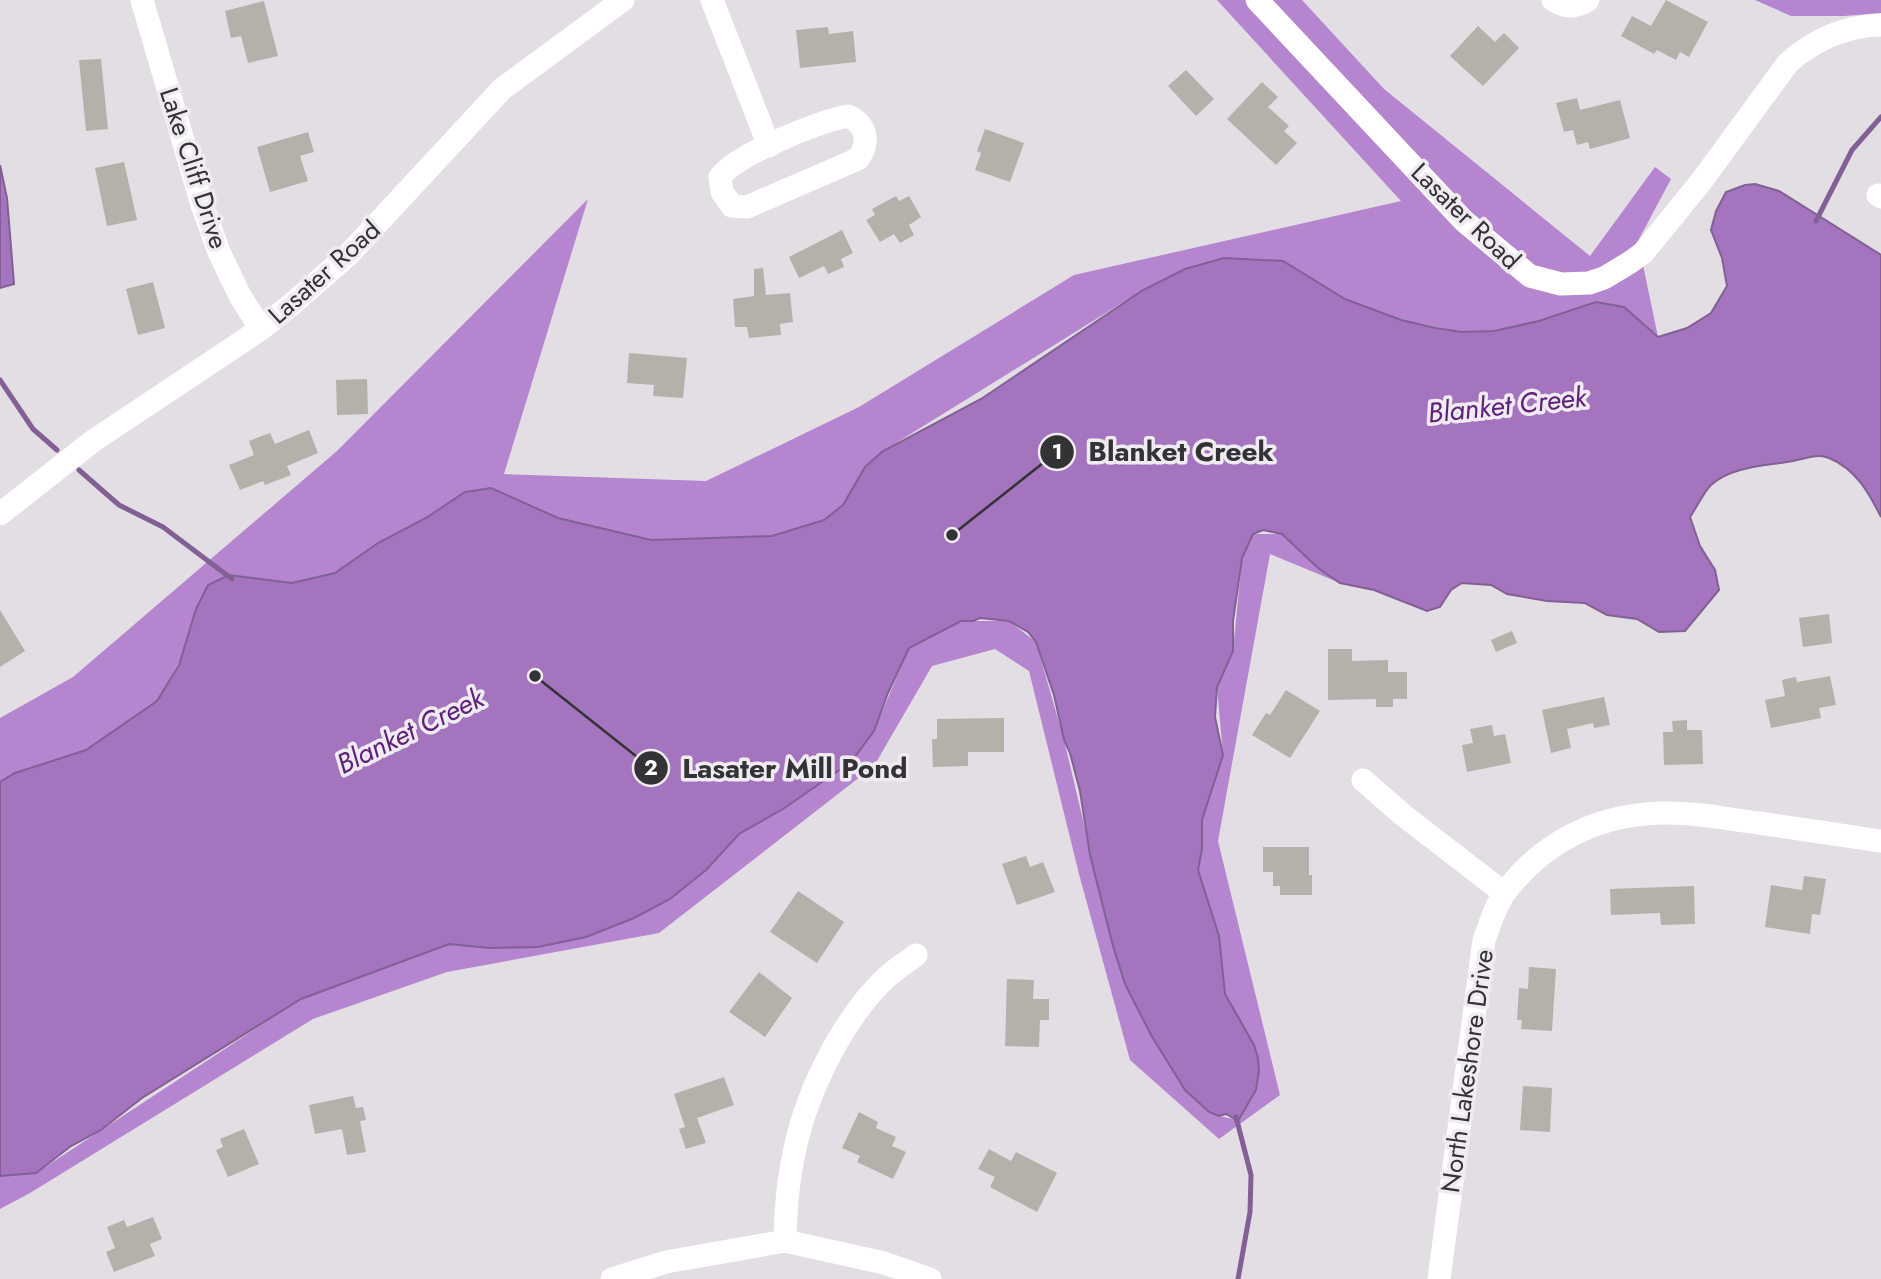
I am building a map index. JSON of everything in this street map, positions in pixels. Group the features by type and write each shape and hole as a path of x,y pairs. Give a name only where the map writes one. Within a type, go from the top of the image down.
{"street":[{"name":"Lake Cliff Drive","path":"142,0 211,228 240,296 261,329"},
{"name":"Lasater Road","path":"0,514 93,441 261,329 349,254 502,89 623,0"},
{"path":"712,0 769,146"},
{"name":"Lasater Road","path":"1257,0 1464,221 1530,276 1560,284 1604,278 1643,253 1700,183 1788,63 1801,52 1840,31 1881,25"},
{"path":"1553,0 1569,7 1578,6 1588,0"},
{"path":"848,116 857,120 864,129 866,141 858,159 747,207 732,206 722,192 720,177 727,168 769,146 833,119 848,116"},
{"path":"1363,780 1403,815 1504,893"},
{"name":"North Lakeshore Drive","path":"1439,1279 1483,940 1504,893 1549,847 1600,824 1632,816 1664,813 1704,816 1881,841"},
{"path":"785,1241 785,1199 796,1137 821,1069 866,999 887,976 916,956"},
{"path":"612,1279 667,1271 785,1241 884,1263 930,1279"}],"shaded area":[{"path":"1217,0 1302,0 1384,89 1590,256 1655,167 1671,179 1638,241 1658,337 1624,307 1494,331 1462,332 1401,320 1345,299 1283,261 1224,258 1185,269 1143,290 883,451 865,467 843,505 824,520 772,536 651,540 558,518 490,488 465,492 335,573 292,583 229,575 157,701 86,750 16,773 0,782 0,718 73,677 337,451 588,199 504,474 706,481 859,407 1074,275 1401,201"},
{"path":"1755,0 1881,0 1881,13 1791,16"},
{"path":"1253,534 1282,534 1318,568 1340,583 1270,554 1218,841 1280,1095 1219,1139 1130,1060 1079,874 1029,671 995,649 932,666 874,766 659,933 447,972 313,1019 0,1209 0,1176 36,1173 301,999 739,834 874,731 909,648 961,621 1009,621 1036,642 1064,740 1113,946 1219,1116 1238,1120 1254,1045 1225,994 1219,936 1198,870 1202,820 1223,755 1217,687 1233,651 1242,558"}],"water":[{"path":"0,165 7,198 14,284 0,288"},
{"path":"1755,184 1779,191 1881,255 1881,517 1854,475 1847,468 1825,457 1750,468 1719,479 1708,488 1690,517 1700,546 1715,570 1719,590 1685,631 1659,632 1637,619 1607,615 1585,603 1547,601 1507,594 1491,585 1462,583 1451,590 1440,607 1427,611 1374,590 1340,583 1318,568 1282,534 1263,530 1253,534 1242,558 1233,621 1233,651 1217,687 1215,717 1223,755 1202,820 1202,849 1198,870 1219,936 1225,994 1254,1045 1258,1058 1256,1090 1238,1121 1226,1114 1219,1116 1209,1112 1185,1090 1151,1035 1125,984 1090,855 1080,791 1064,740 1054,695 1036,642 1028,632 1009,621 980,618 961,621 909,648 874,731 851,762 783,809 739,834 706,870 670,899 634,918 586,937 538,947 490,948 449,944 301,999 142,1098 101,1130 71,1146 36,1173 0,1176 0,782 15,773 86,750 157,701 179,665 196,609 208,585 229,575 292,583 335,573 378,543 426,518 465,492 491,488 558,518 651,540 772,536 824,520 843,505 865,467 883,451 981,399 1143,290 1185,269 1224,258 1283,261 1345,299 1401,320 1436,328 1462,332 1494,331 1539,321 1596,302 1624,307 1658,337 1687,328 1711,313 1727,286 1722,258 1711,230 1716,211 1726,192"}],"building":[{"path":"1666,0 1708,22 1689,57 1680,52 1676,60 1657,50 1654,54 1621,36 1632,16 1651,26"},
{"path":"264,1 278,56 248,63 241,36 231,38 225,11"},
{"path":"1478,26 1495,42 1504,33 1519,48 1483,86 1450,56"},
{"path":"828,27 829,34 853,31 856,62 800,68 796,30"},
{"path":"101,59 108,129 86,131 79,60"},
{"path":"1186,70 1214,99 1196,116 1168,86"},
{"path":"1262,82 1278,97 1268,107 1289,126 1284,131 1297,143 1276,165 1227,119"},
{"path":"1577,98 1580,110 1620,100 1630,138 1590,149 1588,142 1577,145 1573,130 1564,132 1556,103"},
{"path":"985,129 1024,143 1010,182 975,170 981,153 977,151"},
{"path":"308,132 314,152 300,156 308,181 270,192 257,147"},
{"path":"124,162 137,220 107,226 95,168"},
{"path":"896,196 899,201 909,196 921,217 909,225 914,235 900,243 894,234 880,242 866,220 875,215 872,209"},
{"path":"842,230 853,253 841,259 844,267 828,274 824,266 799,278 789,257"},
{"path":"763,268 766,295 790,293 793,322 780,324 781,335 749,338 747,327 735,327 733,299 754,296 754,269"},
{"path":"153,282 165,328 138,335 126,289"},
{"path":"629,353 687,358 683,398 653,396 654,385 627,383"},
{"path":"367,379 368,414 337,415 336,380"},
{"path":"309,430 318,453 287,466 291,475 265,485 263,481 240,490 229,465 254,455 249,441 270,433 275,444"},
{"path":"0,610 25,651 0,667"},
{"path":"1829,614 1832,643 1803,647 1799,618"},
{"path":"1512,631 1517,643 1496,652 1491,640"},
{"path":"1328,649 1352,649 1352,661 1388,660 1388,672 1407,672 1407,699 1393,699 1393,707 1376,707 1376,699 1328,700"},
{"path":"1830,676 1836,705 1819,708 1821,718 1771,728 1765,700 1785,696 1782,680 1796,677 1797,682"},
{"path":"1286,690 1320,711 1290,758 1252,735 1266,713 1270,715"},
{"path":"1604,697 1610,725 1594,728 1593,723 1567,729 1571,748 1551,753 1542,710"},
{"path":"1004,718 1004,752 968,752 968,766 933,767 932,739 937,739 937,719"},
{"path":"1687,720 1687,730 1702,730 1703,764 1664,765 1663,732 1673,732 1672,721"},
{"path":"1492,725 1494,736 1505,734 1511,763 1467,772 1462,745 1473,743 1470,729"},
{"path":"1263,847 1309,847 1312,895 1280,895 1280,886 1273,886 1273,872 1263,872"},
{"path":"1026,856 1030,867 1043,862 1055,892 1017,905 1002,864"},
{"path":"1804,876 1826,879 1820,915 1812,914 1810,934 1765,927 1771,885 1802,890"},
{"path":"1694,886 1695,924 1661,925 1660,913 1611,915 1610,889"},
{"path":"798,891 844,922 817,963 770,932"},
{"path":"1529,967 1556,969 1552,1031 1521,1029 1522,1020 1517,1020 1519,988 1528,989"},
{"path":"759,972 792,998 765,1037 729,1012"},
{"path":"1007,979 1034,980 1033,999 1049,999 1049,1020 1040,1020 1039,1047 1005,1046"},
{"path":"724,1077 734,1105 697,1118 706,1143 686,1149 679,1129 685,1127 674,1094"},
{"path":"1523,1086 1552,1088 1550,1132 1520,1130"},
{"path":"353,1096 356,1108 363,1107 366,1120 360,1121 366,1152 347,1155 342,1129 315,1134 309,1105"},
{"path":"859,1112 878,1122 876,1128 896,1137 892,1146 906,1152 893,1179 857,1162 860,1156 842,1148"},
{"path":"244,1129 259,1164 228,1177 216,1150 223,1147 220,1139"},
{"path":"989,1149 1011,1161 1016,1152 1057,1173 1037,1212 990,1187 995,1177 978,1169"},
{"path":"153,1217 162,1239 150,1244 155,1256 114,1272 106,1252 115,1248 107,1227 124,1220 127,1227"}],"waterway":[{"name":"Blanket Creek","path":"1816,221 1852,150 1881,117"},
{"path":"0,380 33,429 57,450"},
{"path":"79,470 119,505 163,527 232,579"},
{"path":"1236,1117 1251,1175 1250,1212 1238,1279"}],"place":[{"name":"Blanket Creek","path":"952,535"},
{"name":"Lasater Mill Pond","path":"535,676"}]}
